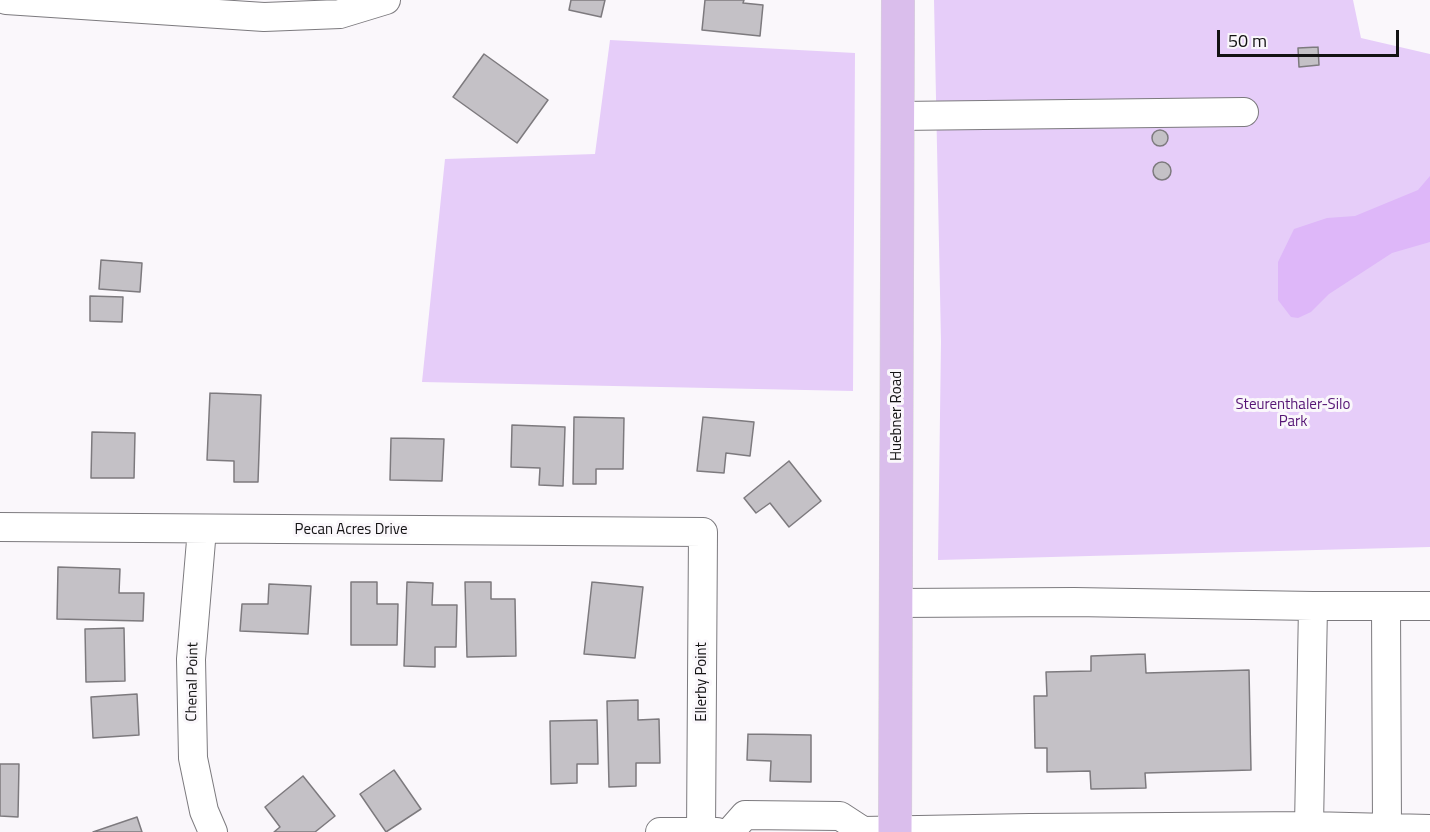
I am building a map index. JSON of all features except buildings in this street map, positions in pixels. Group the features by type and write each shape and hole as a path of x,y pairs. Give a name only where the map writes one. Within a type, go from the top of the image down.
{"main road":[{"name":"Huebner Road","path":"895,832 898,0"}],"street":[{"path":"6,0 264,17 340,14 386,0"},
{"path":"898,116 1244,112"},
{"name":"Pecan Acres Drive","path":"0,527 703,532"},
{"name":"Chenal Point","path":"202,529 191,659 192,758 204,811 213,832"},
{"name":"Ellerby Point","path":"701,832 703,532"},
{"path":"896,603 1074,602 1430,606"},
{"path":"1310,826 1313,606"},
{"path":"1386,606 1387,828"},
{"path":"730,832 745,814 840,816 862,832 1310,826 1430,829"},
{"path":"660,832 717,832"}],"green space":[{"name":"Steurenthaler-Silo Park","path":"934,0 1353,0 1361,38 1430,54 1430,547 938,560 941,342","holes":["1168,163 1171,171 1169,177 1165,180 1158,179 1153,173 1156,164"]},
{"path":"610,40 855,53 853,391 422,382 445,159 595,154"}],"shaded area":[{"path":"1430,176 1430,242 1392,253 1329,294 1311,312 1298,318 1291,317 1278,300 1278,262 1294,229 1327,218 1355,216 1418,190"}]}
